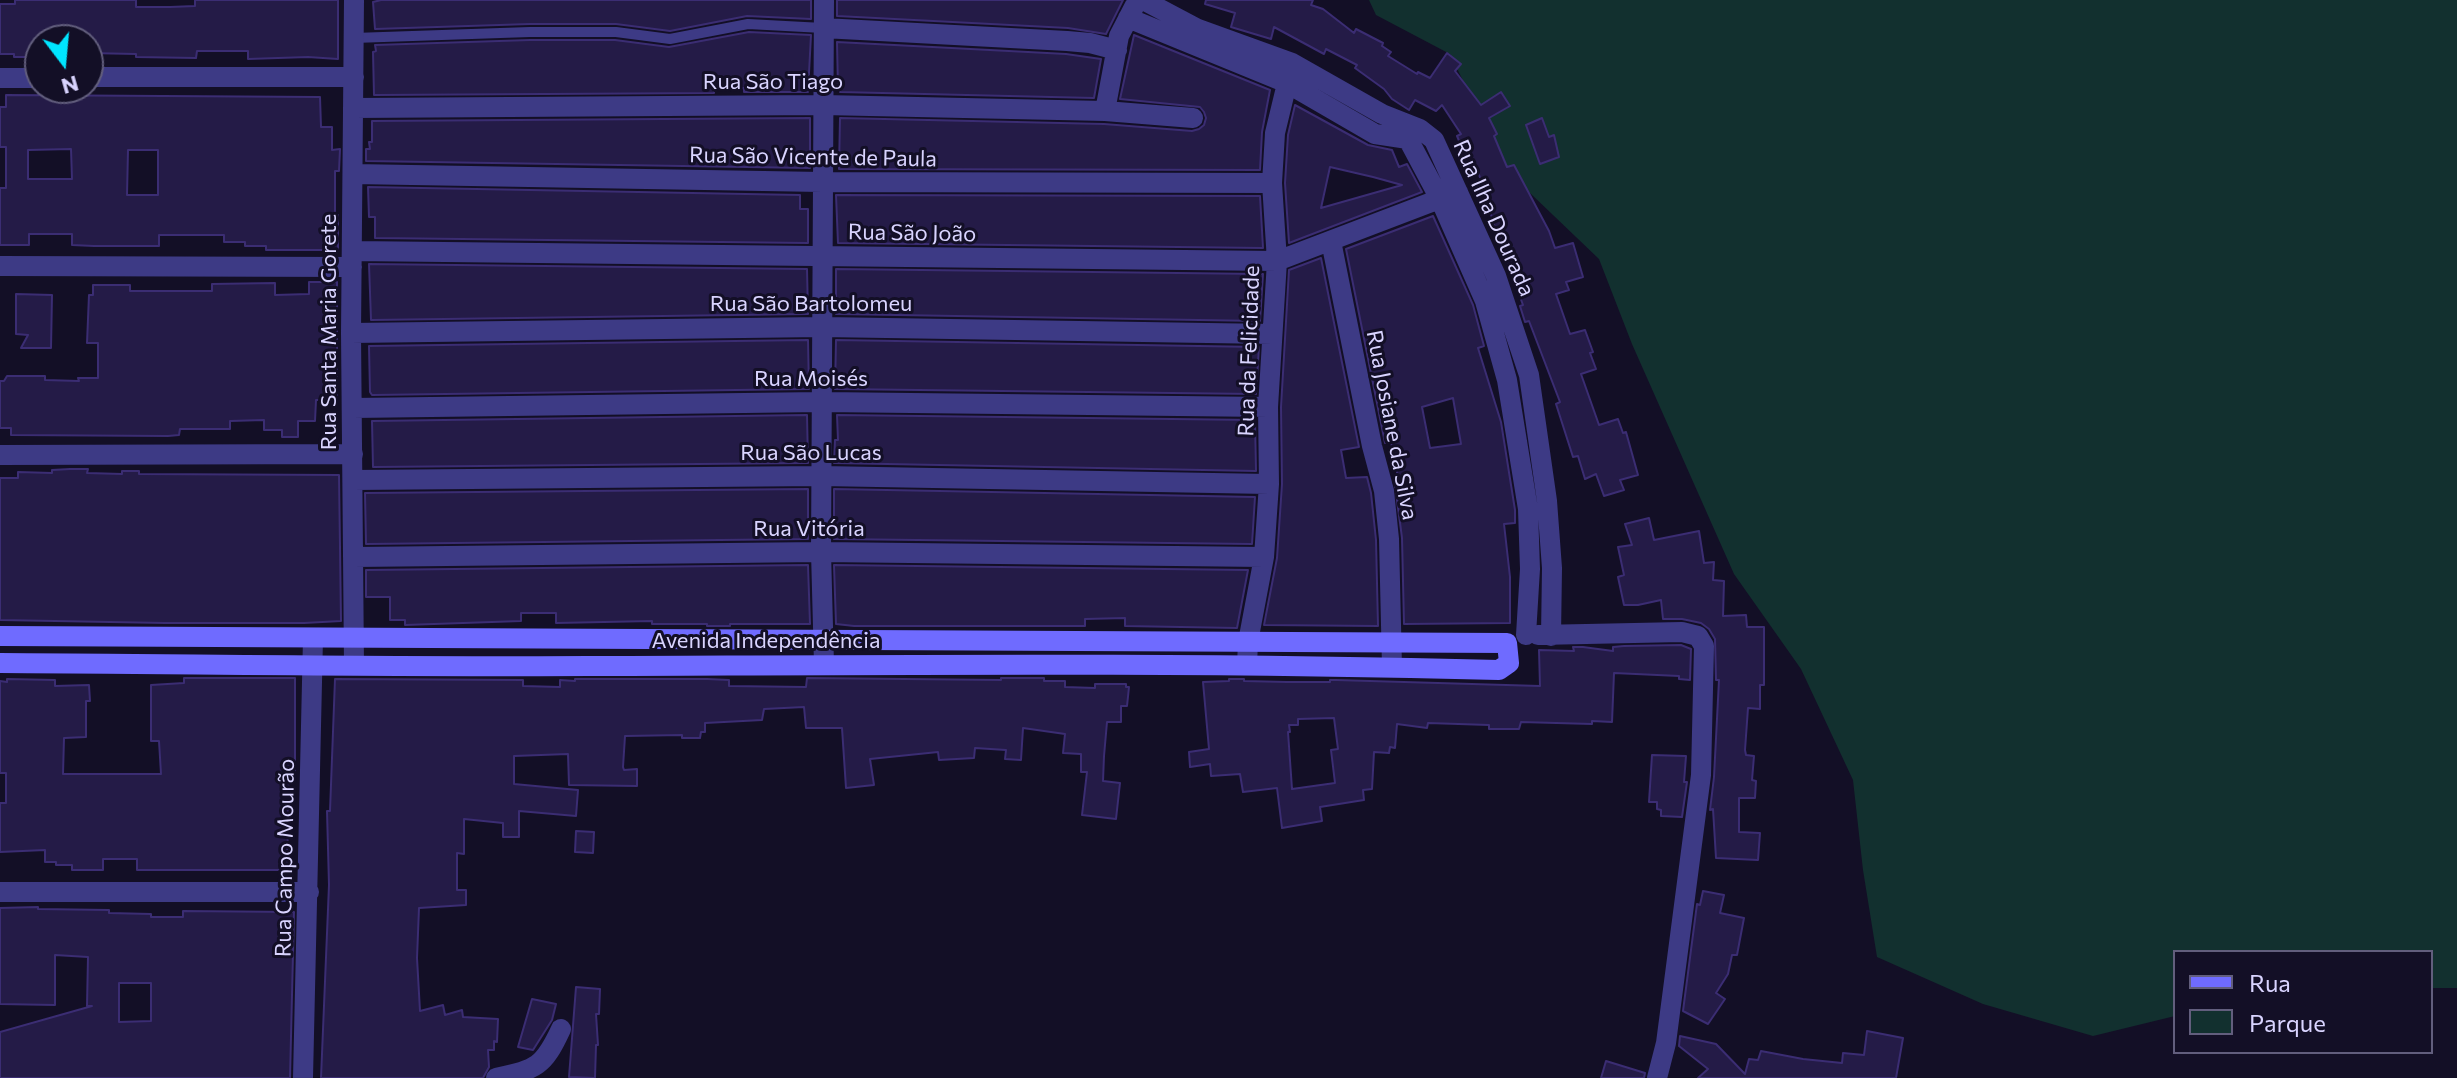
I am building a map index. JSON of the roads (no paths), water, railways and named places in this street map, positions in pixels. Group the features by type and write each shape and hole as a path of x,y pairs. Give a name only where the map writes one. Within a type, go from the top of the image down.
{"main road":[{"name":"Avenida Independência","path":"0,636 1393,643 1517,639 1509,663 1499,670 1247,665 0,663"},
{"path":"29,636 29,663"},
{"path":"585,639 585,666"},
{"path":"1044,665 1045,639"}],"street":[{"name":"Rua Santa Maria Gorete","path":"354,0 351,333 354,665"},
{"path":"824,0 821,476 824,664"},
{"path":"1105,111 1119,36 1136,6"},
{"name":"Rua Ilha Dourada","path":"1136,6 1420,129 1434,140 1507,380 1528,509 1530,569 1517,639"},
{"path":"823,28 1067,41 1117,50"},
{"name":"Rua Ilha Dourada","path":"1289,73 1375,134 1408,139 1449,196 1496,276 1529,375 1543,472 1552,568 1551,636"},
{"name":"Rua da Felicidade","path":"1247,665 1248,642 1264,557 1269,484 1268,407 1277,261 1272,183 1275,133 1289,73"},
{"path":"104,77 354,77"},
{"path":"0,78 24,78"},
{"name":"Rua São Tiago","path":"353,108 823,105 1105,111 1193,118"},
{"path":"1375,134 1390,118"},
{"name":"Rua São Vicente de Paula","path":"353,174 822,182 1272,183"},
{"name":"Rua São João","path":"0,266 352,259 822,256 1277,261 1449,196"},
{"name":"Rua Josiane da Silva","path":"1331,241 1372,446 1384,491 1389,539 1392,667"},
{"name":"Rua São Bartolomeu","path":"351,333 822,327 1272,334"},
{"path":"1507,380 1529,375"},
{"name":"Rua Moisés","path":"353,408 822,402 1268,407"},
{"path":"0,455 353,454"},
{"name":"Rua São Lucas","path":"353,480 821,476 1269,484"},
{"name":"Rua Vitória","path":"354,557 821,552 1264,557"},
{"path":"1530,569 1552,568"},
{"name":"Avenida Independência","path":"1517,639 1682,632 1698,636 1704,646 1701,775 1666,1043 1657,1078"},
{"name":"Rua Campo Mourão","path":"303,1078 313,638"},
{"path":"0,892 309,892"},
{"path":"496,1078 533,1069 549,1055 561,1029"}],"lane":[{"path":"354,38 616,32 670,39 748,24 823,28"}]}
